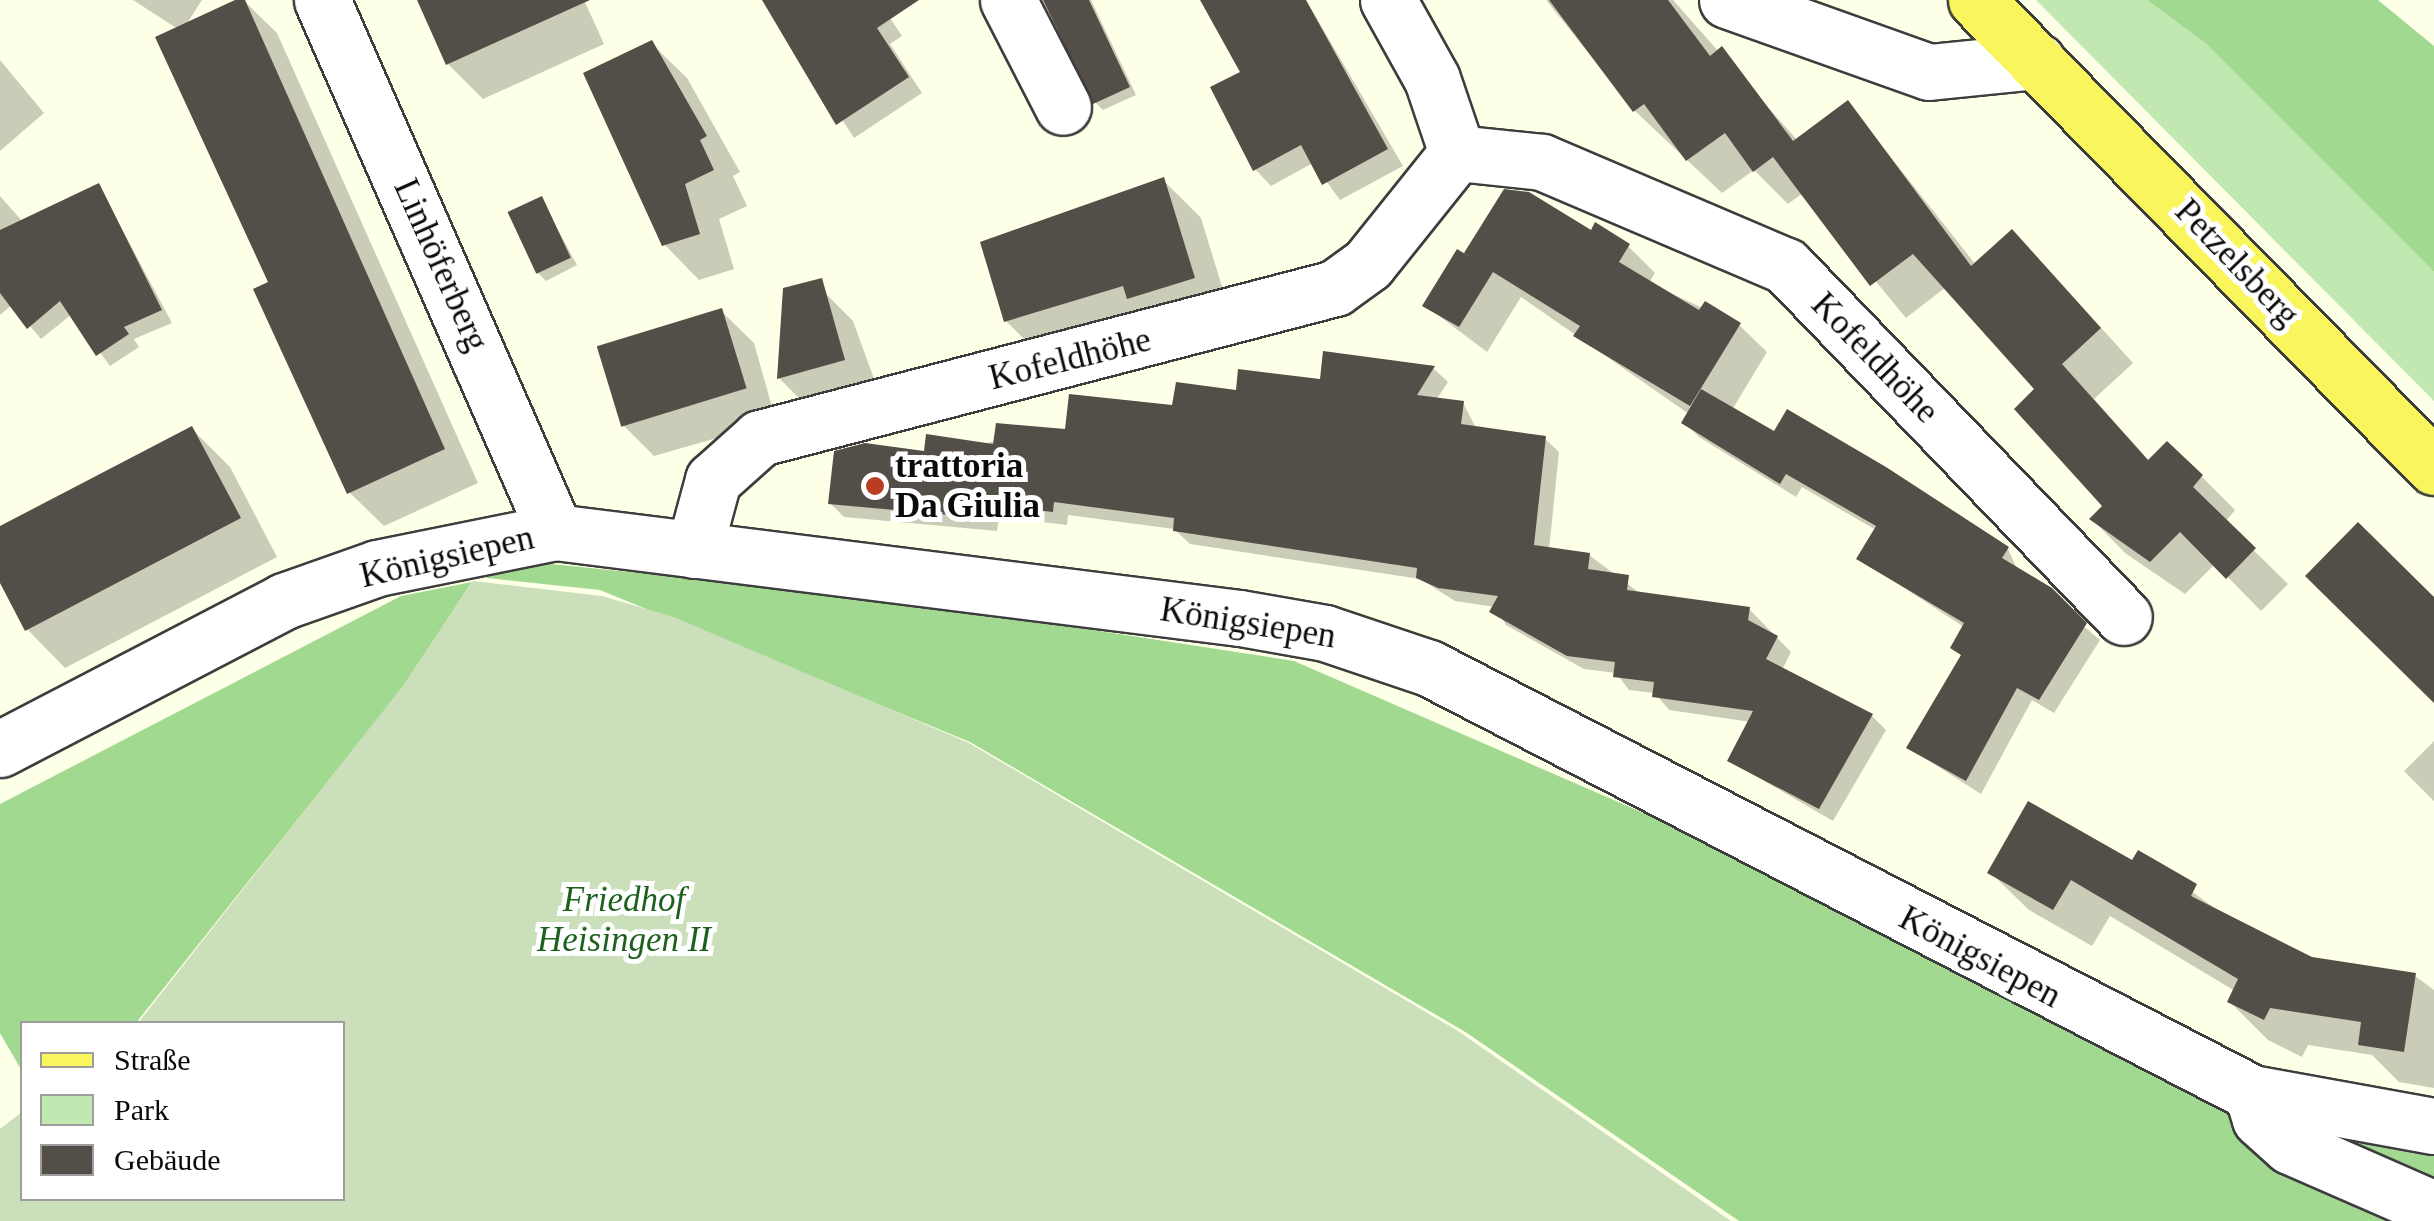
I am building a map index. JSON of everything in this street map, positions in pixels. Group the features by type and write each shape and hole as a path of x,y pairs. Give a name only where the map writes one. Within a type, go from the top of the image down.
{"main road":[{"name":"Petzelsberg","path":"1976,0 2434,467"}],"street":[{"name":"Linhöferberg","path":"322,0 556,532"},
{"path":"1008,0 1063,108"},
{"path":"1388,0 1457,153"},
{"path":"1727,0 1929,72 2038,61"},
{"name":"Kofeldhöhe","path":"694,550 713,480 760,438 1336,288 1368,264 1457,153 1531,159 1786,266 2124,617"},
{"name":"Königsiepen","path":"0,749 284,601 377,568 556,532 1240,618 1386,650 2252,1093 2434,1126"},
{"path":"2252,1093 2260,1119 2290,1146 2434,1209"}],"green space":[{"path":"2036,0 2147,0 2205,43 2434,272 2434,401"},
{"path":"2147,0 2378,0 2434,46 2434,272 2205,43"},
{"path":"542,563 891,599 1294,661 1708,841 2351,1143 2434,1148 2434,1221 1739,1221 1467,1033 970,742 600,590 487,578 488,566"},
{"name":"Friedhof Heisingen II","path":"473,581 602,596 674,617 969,743 1458,1031 1731,1221 0,1221 0,1129 20,1114 20,1201 345,1201 345,1021 140,1021 402,687"},
{"path":"472,582 402,688 138,1021 20,1021 20,1068 0,1033 0,804 401,596"}],"building":[{"path":"235,0 245,0 445,449 347,494 253,289 268,282 155,37"},
{"path":"417,0 590,0 446,65"},
{"path":"762,0 919,0 877,28 909,77 836,125"},
{"path":"1043,0 1089,0 1130,87 1093,104"},
{"path":"1200,0 1306,0 1388,149 1322,185 1301,145 1253,171 1210,87 1240,72"},
{"path":"1549,0 1668,0 1710,56 1722,46 1793,141 1848,100 1971,266 2012,229 2101,328 2062,364 2148,460 2167,441 2203,475 2193,487 2256,548 2226,579 2180,532 2150,562 2089,519 2102,506 2014,409 2034,389 1913,254 1870,286 1773,157 1753,172 1725,133 1686,161 1644,104 1633,112"},
{"path":"652,40 707,136 700,140 714,170 685,184 700,234 662,246 583,73"},
{"path":"1164,177 1195,278 1127,299 1123,286 1004,322 980,242"},
{"path":"99,183 162,310 124,327 129,334 96,356 60,301 27,329 0,293 0,230"},
{"path":"1504,189 1529,192 1591,230 1595,222 1630,244 1619,262 1699,310 1705,301 1741,323 1690,406 1573,336 1580,326 1493,272 1459,327 1422,306 1457,249 1472,258 1464,253"},
{"path":"542,196 571,258 536,274 508,212"},
{"path":"822,278 845,360 777,379 783,288"},
{"path":"722,308 747,388 621,427 597,346"},
{"path":"1323,351 1435,366 1417,395 1464,401 1461,424 1546,436 1534,545 1590,553 1588,569 1629,575 1627,590 1750,607 1748,620 1778,636 1766,659 1873,714 1819,809 1727,761 1753,711 1652,697 1654,682 1613,677 1615,662 1567,656 1489,612 1498,596 1438,588 1416,578 1417,568 1173,531 1174,518 1054,502 1053,512 985,504 984,518 828,504 834,451 865,443 924,451 926,434 993,444 996,423 1065,429 1069,394 1172,405 1176,382 1236,390 1238,369 1320,379"},
{"path":"1701,389 1774,431 1787,409 1886,467 2009,547 2002,558 2052,588 2087,623 2039,700 2017,688 1966,781 1906,748 1961,655 1950,648 1964,623 1856,559 1876,526 1786,474 1780,484 1681,423"},
{"path":"192,426 241,518 25,631 0,583 0,526"},
{"path":"2358,522 2434,597 2434,703 2305,576"},
{"path":"2028,801 2132,860 2138,850 2197,884 2191,896 2312,957 2416,973 2404,1052 2358,1045 2361,1022 2270,1008 2264,1020 2227,1002 2238,979 2071,880 2053,910 1987,873"}],"place":[{"name":"trattoria Da Giulia","path":"875,486"}]}
